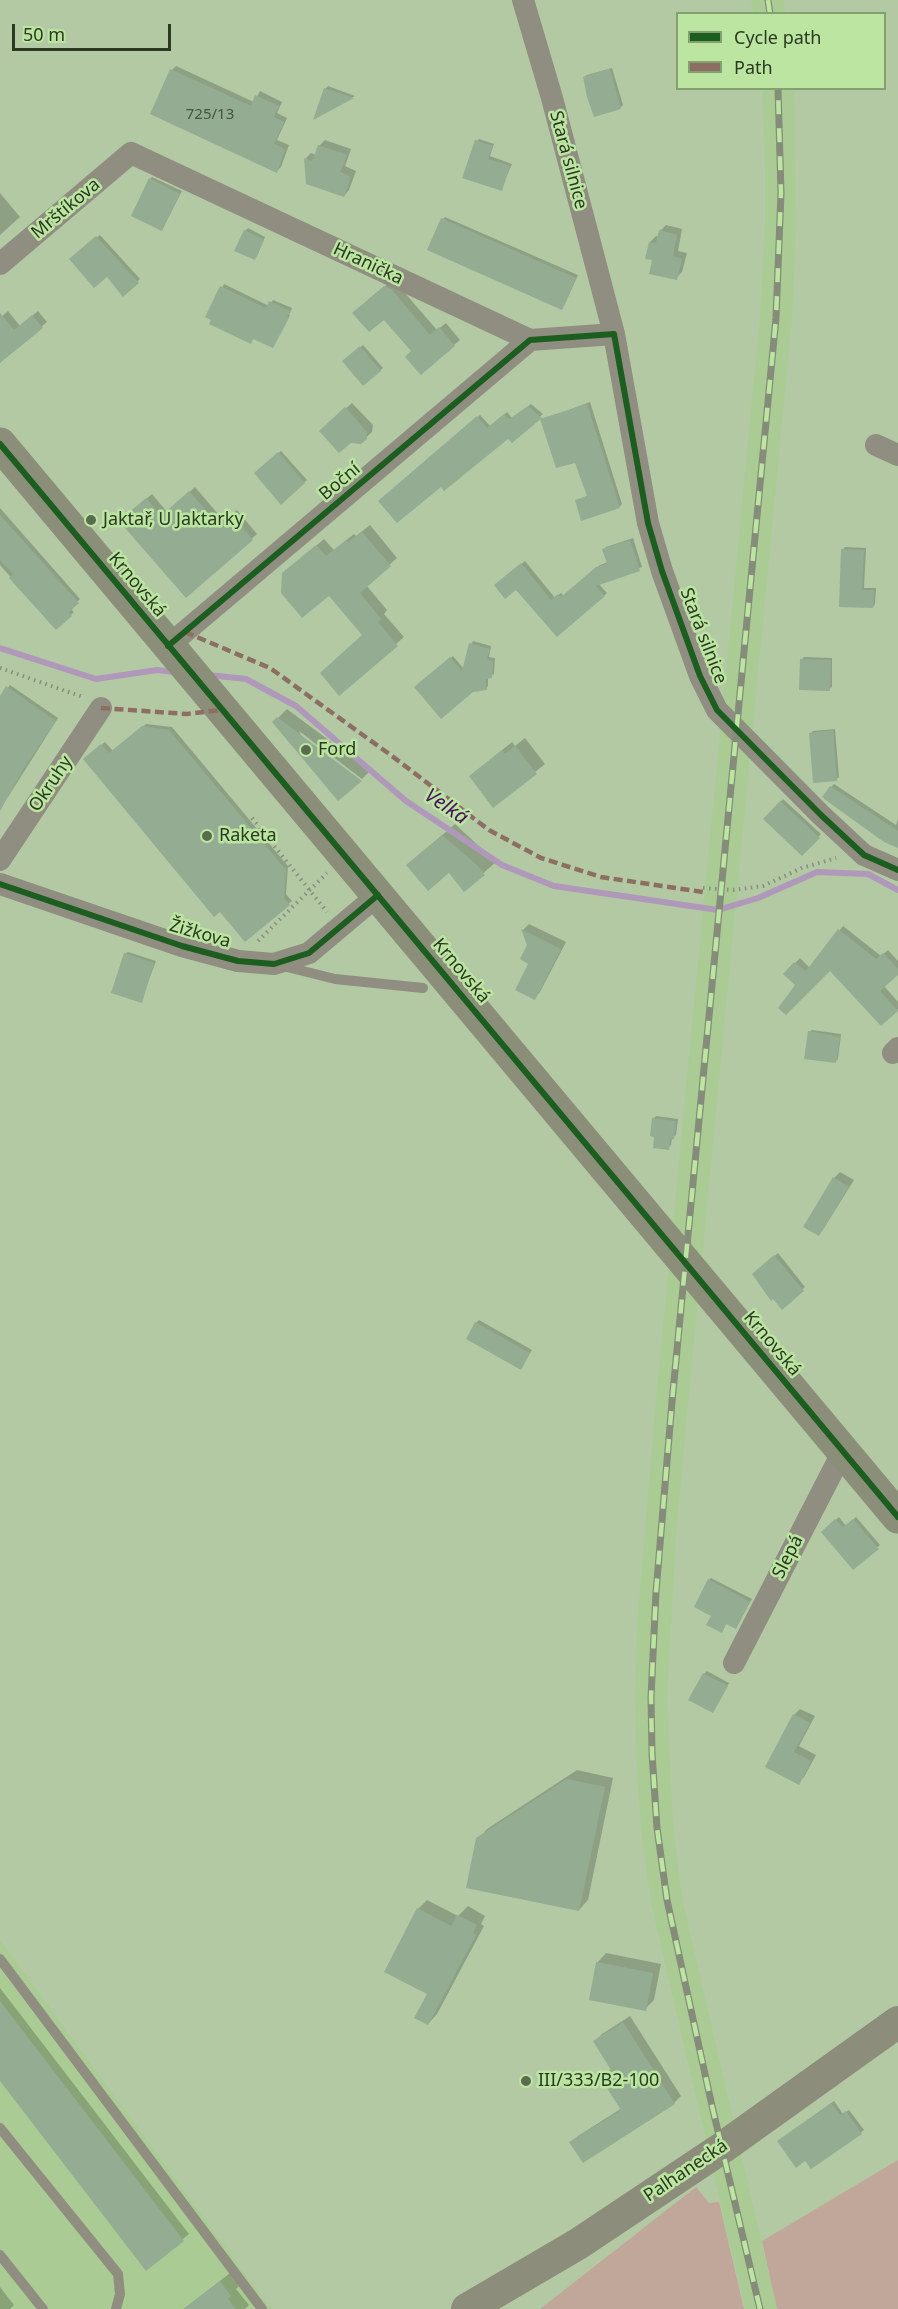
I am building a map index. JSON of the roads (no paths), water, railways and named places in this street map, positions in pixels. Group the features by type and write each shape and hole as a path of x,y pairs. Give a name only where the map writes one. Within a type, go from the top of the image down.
{"main road":[{"name":"Krnovská","path":"0,444 898,1517"}],"street":[{"name":"Stará silnice","path":"523,0 552,98 614,334 648,523 666,582 700,676 717,710 821,815 864,855 898,870"},
{"name":"Hranička","path":"131,153 530,340 614,334"},
{"name":"Mrštíkova","path":"0,264 131,153"},
{"name":"Boční","path":"168,646 530,340"},
{"path":"876,445 898,455"},
{"name":"Okruhy","path":"0,860 101,708"},
{"name":"Žižkova","path":"0,884 182,946 238,961 274,963 309,953 378,895"},
{"name":"Slepá","path":"734,1663 843,1451"},
{"name":"Palhanecká","path":"483,2305 722,2148 898,2022"}],"lane":[{"path":"274,963 335,979 423,988"},
{"path":"0,1959 262,2309"},
{"path":"0,2128 118,2274 120,2294 116,2309"},
{"path":"0,2256 43,2309"}],"waterway":[{"name":"Velká","path":"0,648 96,679 157,670 175,672"},
{"name":"Velká","path":"209,675 246,679 296,706 406,801 502,865 554,886 718,910 758,898 817,872 868,874 898,890"}],"railway":[{"path":"768,0 770,12"},
{"path":"760,2309 667,1900 657,1828 651,1697 656,1592 672,1402 776,318 781,193 778,90"}],"place":[{"name":"Jaktař, U Jaktarky","path":"91,520"},
{"name":"Ford","path":"306,750"},
{"name":"Raketa","path":"207,836"},
{"name":"III/333/B2-100","path":"526,2081"}]}
